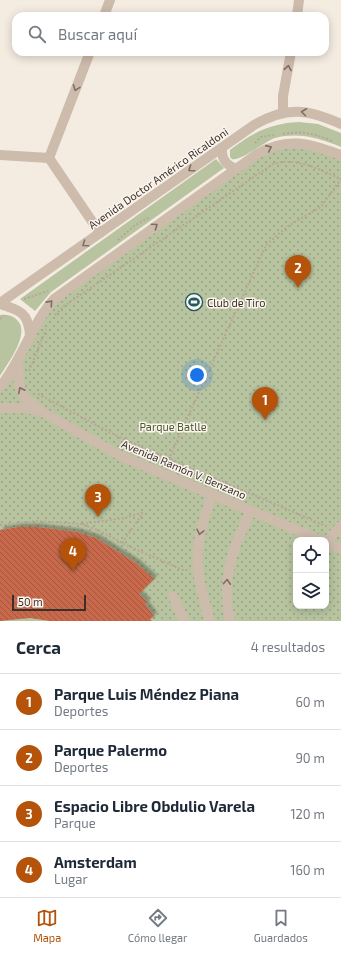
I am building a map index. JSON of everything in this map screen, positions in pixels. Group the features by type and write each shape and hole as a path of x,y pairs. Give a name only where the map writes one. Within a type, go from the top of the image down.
{"street":[{"path":"106,12 110,0"},
{"path":"298,12 299,0"},
{"path":"49,158 88,56"},
{"path":"283,112 283,96 289,56"},
{"name":"Avenida Doctor Américo Ricaldoni","path":"0,303 254,125 269,117 283,112 301,111 320,115 341,124"},
{"path":"0,387 18,360 46,308 64,290 236,169 271,146 283,143 298,143 317,146 341,155"},
{"path":"222,148 224,161 236,169"},
{"path":"0,155 49,158"},
{"path":"49,158 100,233"},
{"name":"Avenida Doctor Américo Ricaldoni","path":"0,303 16,308 24,314 30,326 30,336"},
{"name":"Avenida Ramón V. Benzano","path":"18,360 19,386 25,397 42,412 107,449 162,474 313,537"},
{"name":"Avenida Ramón V. Benzano","path":"0,408 26,408 42,412"},
{"path":"210,621 200,587 196,558 199,532 212,495"},
{"path":"230,621 226,596 229,566 237,540 251,511"},
{"path":"329,540 339,528"},
{"path":"329,544 341,549"},
{"path":"173,596 184,621"}],"path":[{"path":"54,316 64,306 273,164 284,161 301,162 341,179 321,207 288,226 266,245 162,474"},
{"path":"27,375 47,327"},
{"path":"34,393 117,436 339,528"},
{"path":"0,525 36,521 81,524 125,518 144,512 122,543"},
{"path":"81,524 100,531 122,543 183,570 197,569"}],"green space":[{"path":"299,122 318,124 341,133 341,147 309,137 284,136 270,140 241,158 232,159 230,157 230,150 254,134 280,124"},
{"name":"Parque Batlle","path":"283,143 341,155 341,621 0,621 0,387 46,308 236,169"},
{"path":"216,159 224,168 51,292 35,311 20,299"},
{"path":"0,315 9,315 14,317 21,326 21,332 17,348 0,376"}],"building":[{"path":"19,527 37,527 77,532 96,538 136,563 154,579 139,594 147,602 145,604 154,616 150,619 152,621 50,621 30,618 0,621 0,530"}],"place":[{"name":"Parque Palermo","path":"298,288"},
{"name":"Club de Tiro","path":"194,302"},
{"name":"Parque Luis Méndez Piana","path":"265,420"},
{"name":"Espacio Libre Obdulio Varela","path":"98,517"},
{"name":"Amsterdam","path":"73,571"}]}
